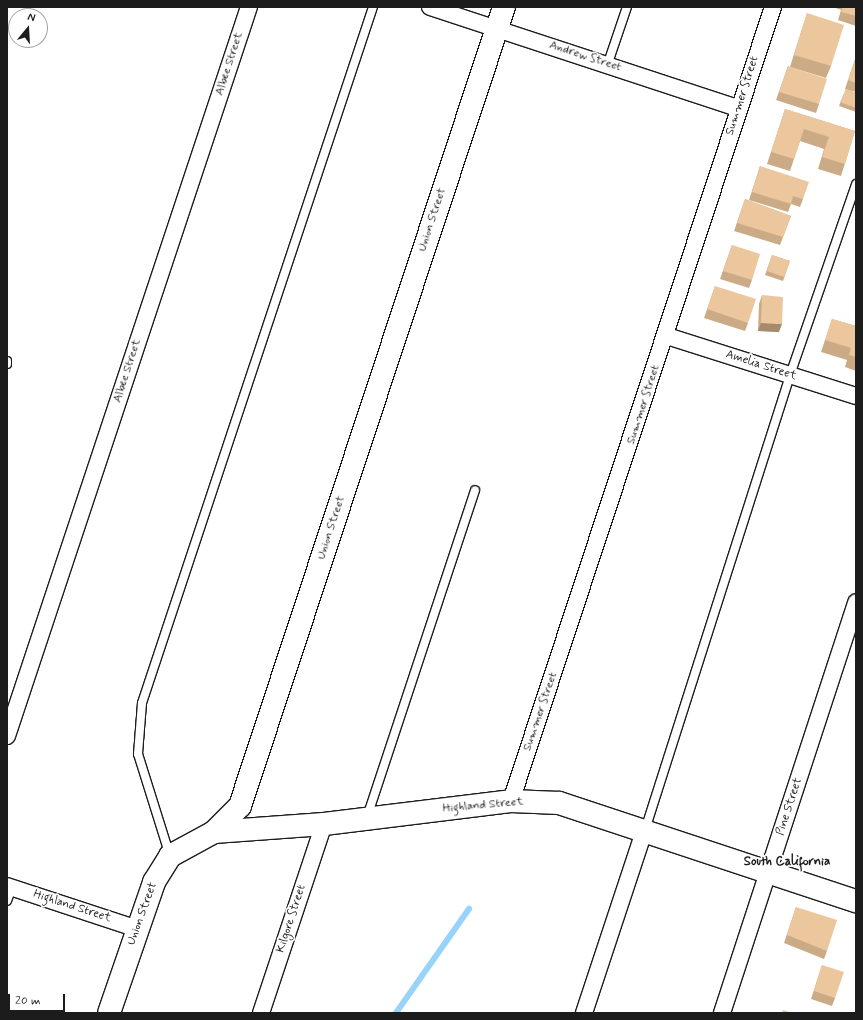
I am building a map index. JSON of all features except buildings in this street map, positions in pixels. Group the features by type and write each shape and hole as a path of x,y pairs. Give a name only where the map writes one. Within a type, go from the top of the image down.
{"street":[{"name":"Albee Street","path":"7,736 249,7"},
{"name":"Andrew Street","path":"430,7 608,64 738,108"},
{"name":"Union Street","path":"109,1013 154,882 170,856 214,832 240,806 504,7"},
{"name":"Summer Street","path":"511,801 667,336 738,108 773,7"},
{"name":"Amelia Street","path":"667,336 856,396"},
{"name":"Pine Street","path":"722,1013 856,602"},
{"name":"Highland Street","path":"214,832 366,820 511,801 558,803 856,901"},
{"name":"Kilgore Street","path":"260,1013 324,824"},
{"path":"584,1013 644,832"},
{"name":"Highland Street","path":"9,891 138,929"}],"lane":[{"path":"170,856 138,754 142,703 373,7"},
{"path":"608,64 627,7"},
{"path":"644,832 790,375 856,184"},
{"path":"366,820 475,490"}],"waterway":[{"path":"396,1013 469,909"}],"district":[{"name":"South California","path":"787,862"}]}
